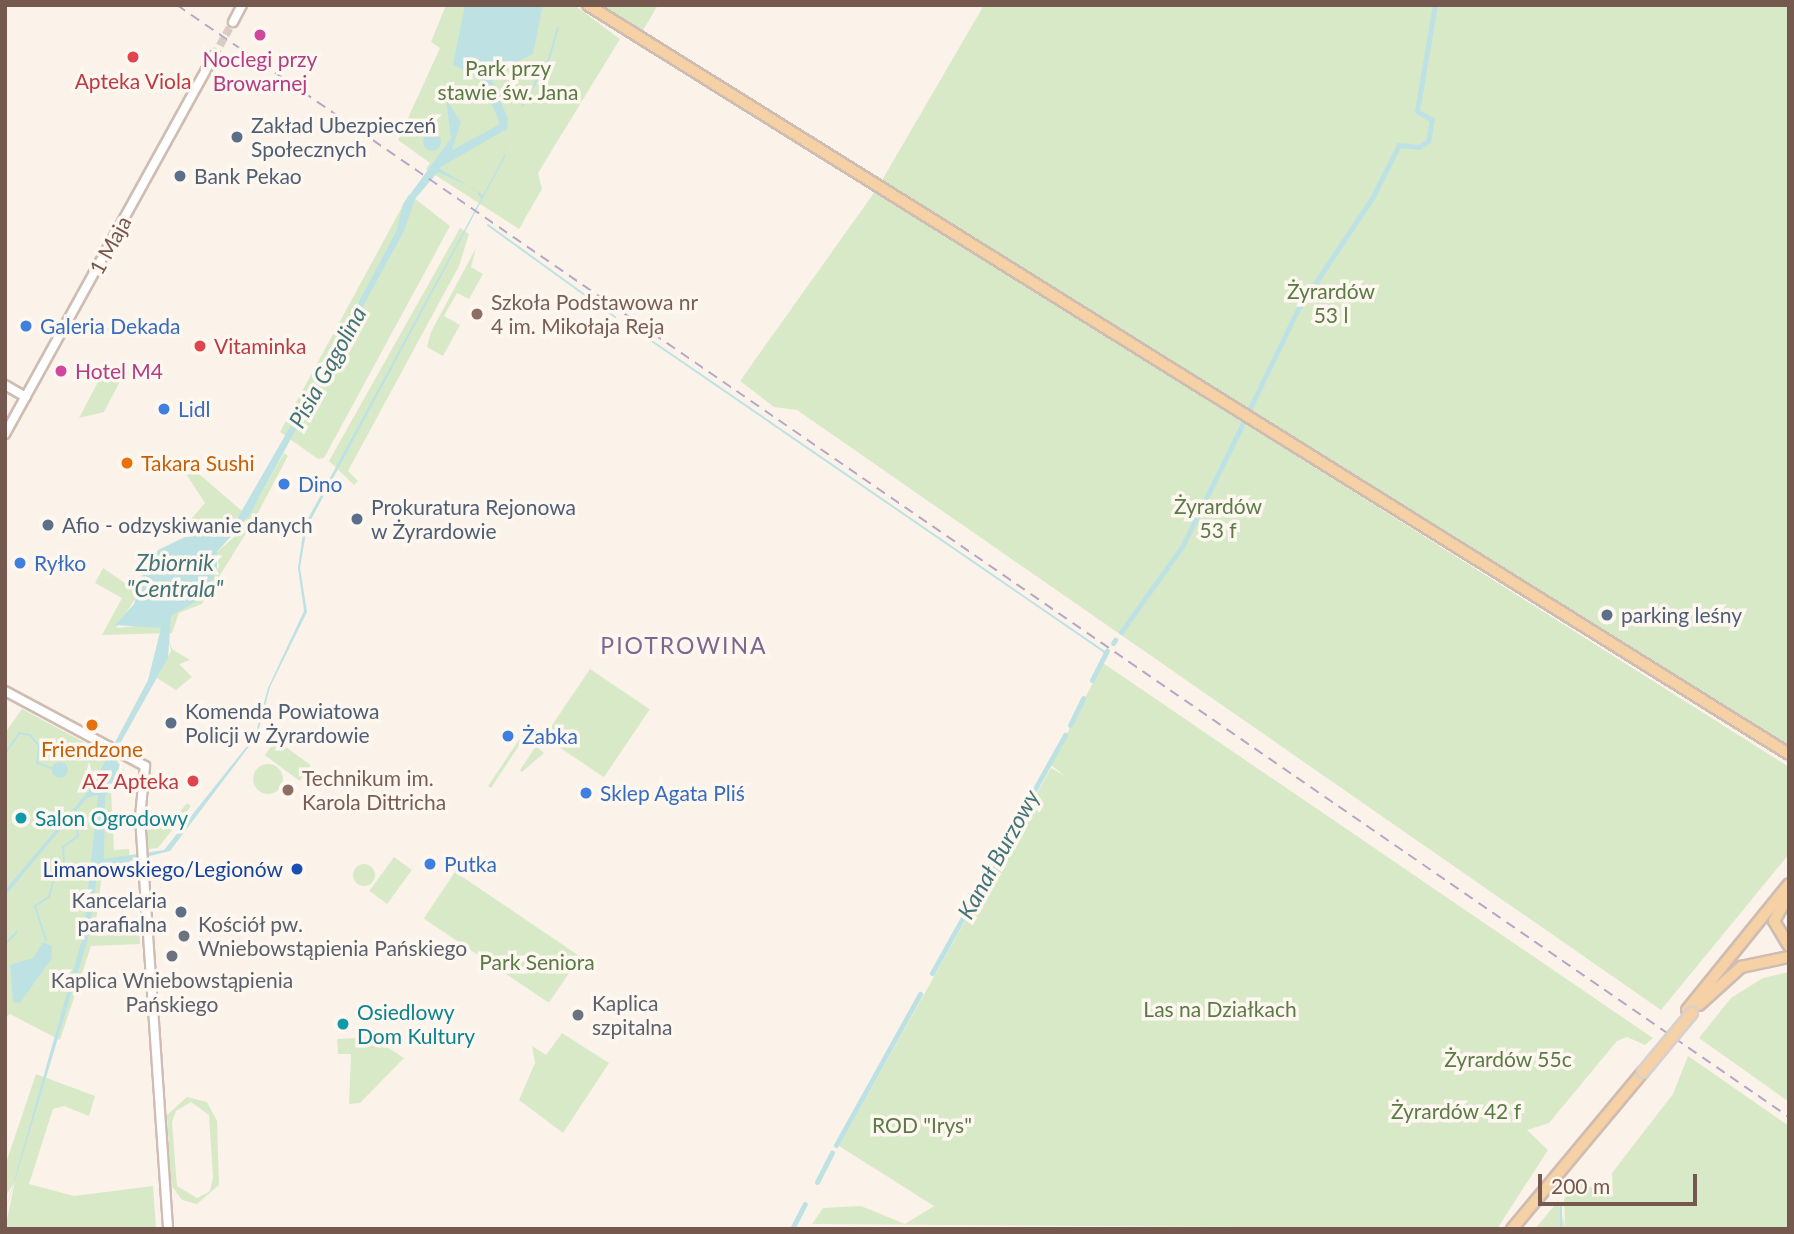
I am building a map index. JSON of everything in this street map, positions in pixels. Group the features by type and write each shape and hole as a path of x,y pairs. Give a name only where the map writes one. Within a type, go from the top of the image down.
{"main road":[{"path":"588,5 1788,754"},
{"path":"1689,1012 1789,884"},
{"path":"1512,1229 1789,894"},
{"path":"1789,894 1774,921 1789,946"},
{"path":"1689,1012 1732,972 1789,957"}],"street":[{"path":"233,22 242,5"},
{"name":"1 Maja","path":"5,434 214,56"},
{"path":"5,386 26,397"},
{"path":"5,691 145,766 139,781 142,850 168,1229"}],"green space":[{"name":"Park przy stawie św. Jana","path":"446,5 574,5 620,39 538,173 542,189 519,229 426,169 430,163 398,140 440,48 431,42"},
{"path":"599,5 658,5 642,32"},
{"name":"Żyrardów 53 l","path":"984,5 1789,5 1789,748 881,182"},
{"name":"Żyrardów 53 f","path":"876,190 1789,767 1789,854 1661,1010 797,410 774,407 740,381"},
{"path":"409,194 450,226 324,458 318,459 280,432"},
{"path":"460,228 469,234 459,266 348,471 358,481 354,485 329,461"},
{"path":"476,248 471,267 483,274 469,299 457,293 444,316 460,325 443,356 427,347 431,332"},
{"path":"100,324 113,331 76,328"},
{"path":"108,363 125,372 104,412 79,418"},
{"path":"284,453 288,456 253,522 202,604 179,613 172,633 102,635 122,598 95,583 103,568 139,593 116,628 158,624 207,586 219,567 217,552 239,533"},
{"path":"191,467 242,511 226,535 199,531 192,518 205,503 186,474"},
{"path":"168,636 172,649 190,660 179,664 192,677 176,690 157,678 171,651"},
{"name":"Las na Działkach","path":"1103,663 1653,1038 1645,1045 1627,1037 1617,1041 1549,1123 1527,1130 1548,1150 1497,1229 812,1224 823,1208 861,1206 905,1224 934,1206 839,1146 1051,768 1065,776 1051,765"},
{"path":"590,669 650,709 604,777 544,737"},
{"path":"22,709 117,760 130,780 111,789 114,850 129,849 130,865 103,867 95,928 139,926 140,944 91,946 60,1040 10,1014 5,1018 5,733"},
{"path":"276,740 311,765 300,781 265,755"},
{"path":"519,740 522,741 491,788 488,786"},
{"path":"536,746 544,753 522,772 520,770"},
{"path":"268,764 279,768 283,779 279,790 268,794 257,790 253,779 257,768"},
{"path":"187,803 191,806 158,848 147,849 145,816 178,814"},
{"path":"394,857 412,870 387,904 369,891"},
{"path":"364,864 372,867 375,875 372,883 364,886 356,883 353,875 356,867"},
{"name":"Park Seniora","path":"455,872 580,956 549,1003 424,918"},
{"path":"1789,972 1789,1102 1699,1038 1731,998 1763,978"},
{"path":"562,1033 609,1063 563,1133 519,1100 535,1063 532,1046 546,1055"},
{"path":"372,1037 404,1058 360,1103 349,1104 351,1054 338,1054 337,1039"},
{"path":"1688,1056 1789,1126 1789,1229 1535,1229 1558,1201 1565,1226 1564,1199 1578,1182 1613,1196 1612,1173 1673,1094"},
{"path":"36,1074 95,1096 89,1116 64,1106 53,1109 29,1184 74,1196 153,1186 156,1229 5,1229 15,1181 5,1197 5,1166"},
{"path":"187,1097 207,1102 217,1121 219,1185 197,1204 182,1200 171,1185 167,1115","holes":["191,1102 209,1115 213,1177 210,1191 197,1198 177,1186 172,1122 176,1111"]}],"water":[{"path":"465,5 543,5 533,54 490,75 508,119 505,157 307,527 300,568 307,612 270,687 257,736 170,851 98,869 88,939 5,1213 83,936 98,795 87,798 5,896 5,890 91,788 148,680 161,628 115,625 134,604 145,566 158,550 193,533 229,533 321,373 397,230 403,204 451,138 446,99 461,122 452,150 500,124 481,78 453,65","holes":["507,129 505,154 483,195 476,191 481,199 304,526 298,568 304,611 268,688 255,736 164,850 104,859 105,797 124,770 112,758 168,658 171,616 197,601 217,572 217,552 249,516 404,231 415,199 438,172 468,186 439,168"]},
{"path":"428,133 436,133 441,142 439,149 428,151 423,146 423,138"},
{"path":"60,762 66,764 66,776 60,778 54,776 52,770 54,764"},
{"path":"43,942 52,946 52,958 20,1003 13,1002 10,965 33,958"}],"waterway":[{"name":"Kanał Burzowy","path":"1249,410 1298,309 1372,198 1399,145 1419,147 1428,141 1432,120 1417,111 1435,5"},
{"path":"522,106 549,59 558,28"},
{"path":"488,225 615,317"},
{"path":"627,324 1106,653"},
{"name":"Kanał Burzowy","path":"1121,632 1183,545 1244,421"},
{"name":"Kanał Burzowy","path":"1092,680 1107,651"},
{"name":"Kanał Burzowy","path":"1070,725 1083,698"},
{"path":"5,754 19,733 30,735 39,746 37,763 51,768"},
{"name":"Kanał Burzowy","path":"932,973 1065,735"},
{"path":"46,940 35,906 49,897 56,870 64,865 63,847 78,836 76,820"},
{"path":"5,944 17,932"},
{"name":"Kanał Burzowy","path":"836,1145 920,994"},
{"name":"Kanał Burzowy","path":"817,1182 832,1153"},
{"name":"Kanał Burzowy","path":"792,1229 805,1204"},
{"path":"1561,1205 1561,1229"}],"tunnel":[{"path":"214,56 233,22"}],"railway":[{"path":"177,5 1789,1117"}],"place":[{"name":"Noclegi przy Browarnej","path":"260,35"},
{"name":"Apteka Viola","path":"133,57"},
{"name":"Zakład Ubezpieczeń Społecznych","path":"237,137"},
{"name":"Bank Pekao","path":"180,176"},
{"name":"Szkoła Podstawowa nr 4 im. Mikołaja Reja","path":"477,314"},
{"name":"Galeria Dekada","path":"26,326"},
{"name":"Vitaminka","path":"200,346"},
{"name":"Hotel M4","path":"61,371"},
{"name":"Lidl","path":"164,409"},
{"name":"Takara Sushi","path":"127,463"},
{"name":"Dino","path":"284,484"},
{"name":"Prokuratura Rejonowa w Żyrardowie","path":"357,519"},
{"name":"Afio - odzyskiwanie danych","path":"48,525"},
{"name":"Ryłko","path":"20,563"},
{"name":"parking leśny","path":"1607,615"},
{"name":"Komenda Powiatowa Policji w Żyrardowie","path":"171,723"},
{"name":"Friendzone","path":"92,725"},
{"name":"Żabka","path":"508,736"},
{"name":"AZ Apteka","path":"193,781"},
{"name":"Technikum im. Karola Dittricha","path":"288,790"},
{"name":"Sklep Agata Pliś","path":"586,793"},
{"name":"Salon Ogrodowy","path":"21,818"},
{"name":"Putka","path":"430,864"},
{"name":"Limanowskiego/Legionów","path":"297,869"},
{"name":"Kancelaria parafialna","path":"181,912"},
{"name":"Kościół pw. Wniebowstąpienia Pańskiego","path":"184,936"},
{"name":"Kaplica Wniebowstąpienia Pańskiego","path":"172,956"},
{"name":"Kaplica szpitalna","path":"578,1015"},
{"name":"Osiedlowy Dom Kultury","path":"343,1024"}],"district":[{"name":"PIOTROWINA","path":"684,645"}],"water label":[{"name":"Pisia Gągolina","path":"327,367"},
{"name":"Zbiornik \"Centrala\"","path":"175,575"}],"park label":[{"name":"Żyrardów 55c","path":"1508,1059"},
{"name":"Żyrardów 42 f","path":"1456,1111"},
{"name":"ROD \"Irys\"","path":"922,1125"}]}
